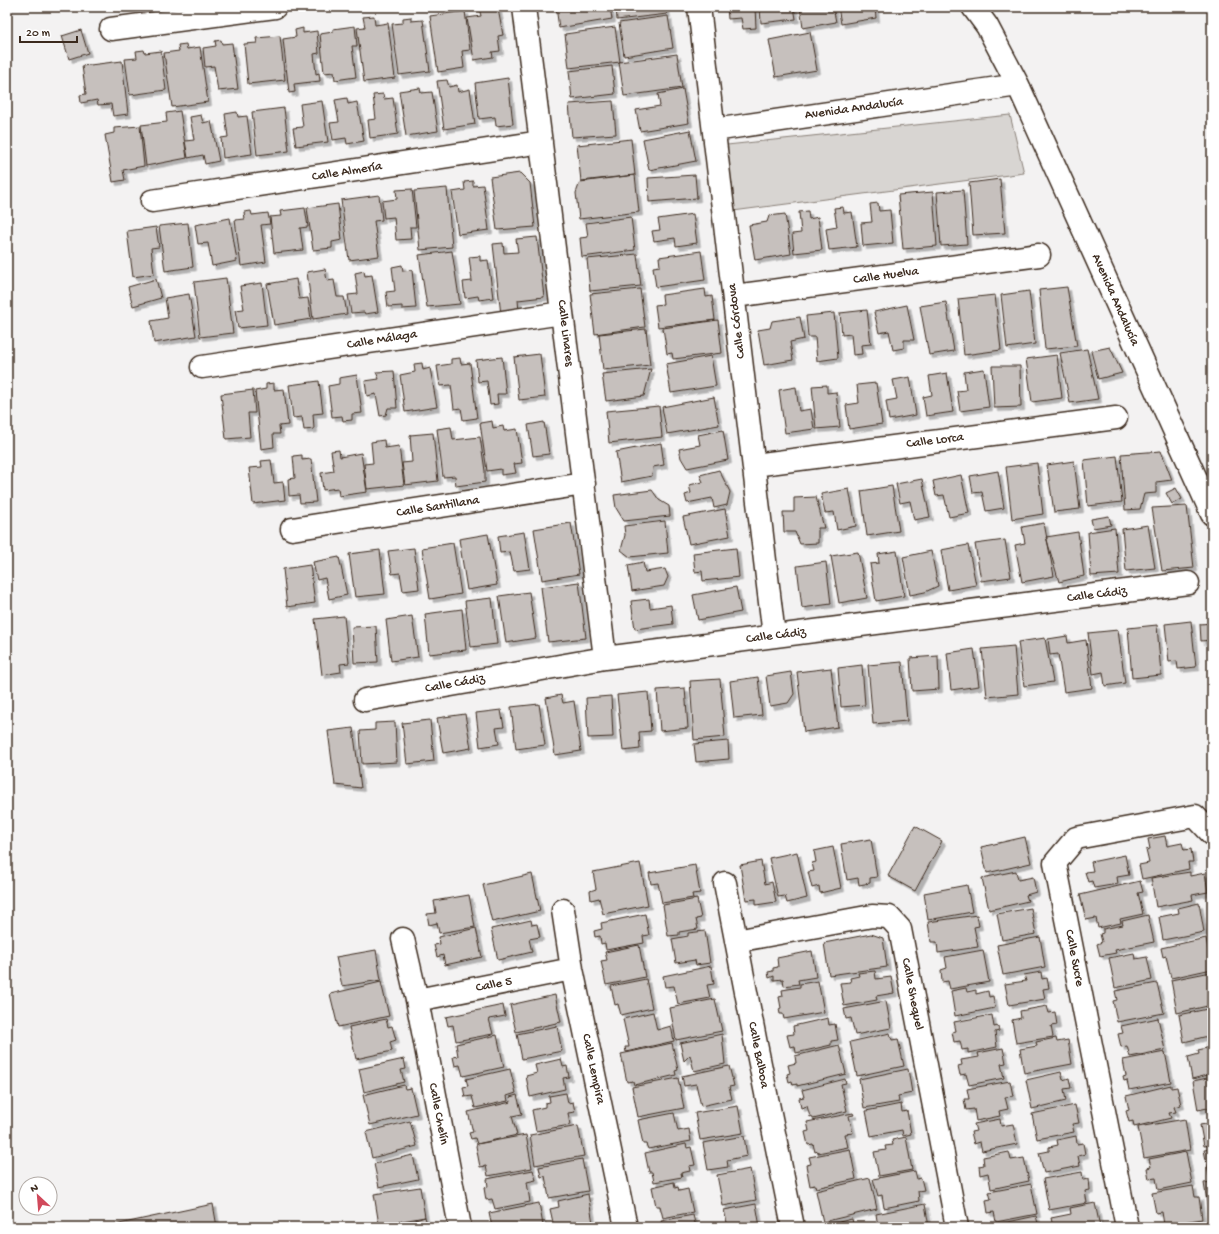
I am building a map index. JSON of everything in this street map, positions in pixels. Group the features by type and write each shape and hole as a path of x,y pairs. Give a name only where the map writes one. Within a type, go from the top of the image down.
{"street":[{"path":"112,29 275,7"},
{"name":"Calle Linares","path":"524,7 605,658"},
{"name":"Calle Córdova","path":"699,7 774,636"},
{"name":"Avenida Andalucía","path":"972,7 987,26 1018,85 1212,514"},
{"name":"Avenida Andalucía","path":"714,130 1018,85"},
{"name":"Calle Almería","path":"152,201 541,142"},
{"name":"Calle Huelva","path":"734,296 1039,255"},
{"name":"Calle Málaga","path":"202,367 562,313"},
{"name":"Calle Lorca","path":"754,465 1116,418"},
{"name":"Calle Santillana","path":"292,529 584,484"},
{"name":"Calle Cádiz","path":"365,700 605,658 1188,584"},
{"name":"Calle Sucre","path":"1127,1227 1055,863 1076,838 1195,816 1212,834"},
{"name":"Calle Balboa","path":"725,883 793,1227"},
{"name":"Calle Lempira","path":"563,910 572,969 626,1227"},
{"name":"Calle Shequel","path":"736,941 872,916 889,917 900,929 957,1227"},
{"name":"Calle Chelín","path":"403,939 460,1227"},
{"name":"Calle 5","path":"416,1000 572,969"}],"shaded area":[{"path":"1010,115 1024,173 733,211 727,145"}],"building":[{"path":"491,7 492,10 498,9 503,35 498,36 500,51 492,52 493,57 474,60 467,18 481,16 479,8"},
{"path":"556,7 610,7 612,19 559,28"},
{"path":"616,7 666,7 667,14 617,20"},
{"path":"727,7 755,7 756,28 743,29 741,18 728,19"},
{"path":"760,7 794,7 796,19 761,23"},
{"path":"800,7 833,7 836,22 803,28"},
{"path":"838,7 875,7 876,18 841,24"},
{"path":"465,11 470,50 462,51 464,68 438,72 430,16"},
{"path":"374,16 375,25 388,23 395,78 364,82 357,28 365,27 363,17"},
{"path":"668,16 673,48 624,56 619,23"},
{"path":"411,17 411,21 423,20 430,71 399,75 392,24 403,23 403,18"},
{"path":"355,26 357,46 352,46 356,77 335,80 334,72 324,73 320,34 333,32 333,29"},
{"path":"615,27 620,62 569,68 565,34"},
{"path":"303,28 303,33 317,31 319,53 314,54 316,74 319,73 320,81 294,84 295,92 289,93 283,39 296,37 295,30"},
{"path":"81,30 88,53 69,59 62,36"},
{"path":"810,32 817,70 776,77 769,40"},
{"path":"280,36 285,80 248,84 244,44 257,43 256,38"},
{"path":"221,40 222,44 232,43 238,89 218,91 214,66 205,67 203,48 216,46 215,41"},
{"path":"186,44 187,49 200,47 208,102 172,107 164,53 179,51 178,45"},
{"path":"144,50 145,53 161,51 166,90 130,95 125,59 137,58 136,51"},
{"path":"677,54 682,88 624,96 619,62"},
{"path":"122,61 128,114 113,116 111,104 98,105 97,100 81,103 80,95 86,94 82,66"},
{"path":"612,66 615,94 572,99 569,71"},
{"path":"508,78 513,124 496,126 495,117 479,119 475,83"},
{"path":"447,80 449,87 457,85 458,92 470,89 475,124 444,129 437,81"},
{"path":"420,88 421,93 432,92 438,131 406,136 399,91"},
{"path":"683,89 689,123 640,131 636,110 660,106 658,94"},
{"path":"383,94 384,99 393,98 398,134 370,138 368,120 376,119 373,95"},
{"path":"347,98 348,104 357,102 364,141 347,144 346,138 333,140 330,123 339,122 335,100"},
{"path":"322,101 328,142 296,146 293,128 303,127 300,104"},
{"path":"613,101 616,134 572,137 569,104"},
{"path":"284,108 289,151 257,155 252,112"},
{"path":"180,111 187,158 146,166 141,125 167,122 166,113"},
{"path":"237,112 238,117 247,116 252,154 223,158 221,138 228,137 225,114"},
{"path":"201,115 203,123 211,121 219,161 205,164 203,155 188,158 185,141 194,140 190,117"},
{"path":"140,126 144,166 123,170 125,180 113,182 105,135 114,133 114,128"},
{"path":"690,130 696,161 649,170 643,139"},
{"path":"631,139 635,175 581,181 577,145"},
{"path":"520,173 530,183 535,227 497,230 490,177"},
{"path":"635,175 639,212 579,219 576,193 580,182"},
{"path":"695,175 697,198 649,202 648,178"},
{"path":"1000,179 1005,233 973,235 969,183"},
{"path":"473,181 473,186 483,185 489,230 458,234 452,192 465,190 464,182"},
{"path":"447,188 452,247 420,250 414,191"},
{"path":"412,189 416,227 410,227 411,239 396,240 394,217 384,218 382,201 397,199 396,190"},
{"path":"963,190 967,244 941,246 937,192"},
{"path":"933,192 937,246 903,249 898,195"},
{"path":"379,195 382,220 374,221 379,256 349,260 341,200"},
{"path":"878,203 879,211 890,210 893,243 863,246 861,223 872,222 870,204"},
{"path":"338,204 342,240 332,242 332,248 313,250 307,208"},
{"path":"843,207 844,213 852,212 857,247 829,250 826,229 837,227 834,208"},
{"path":"305,208 308,227 300,228 303,250 274,253 270,217 281,216 280,211"},
{"path":"251,211 252,215 268,213 270,224 261,225 266,262 241,266 235,220 245,219 244,212"},
{"path":"808,211 809,219 818,217 822,250 794,253 792,234 801,233 799,212"},
{"path":"693,214 697,243 676,246 675,238 654,241 652,231 660,230 658,219"},
{"path":"785,214 791,254 755,260 749,225 767,222 769,216"},
{"path":"631,217 635,250 582,257 580,238 588,237 586,223"},
{"path":"230,218 237,261 212,266 208,243 198,244 195,225"},
{"path":"188,223 193,267 165,271 159,226"},
{"path":"156,227 159,247 151,248 154,274 133,277 127,231"},
{"path":"537,237 544,297 518,300 519,312 501,315 493,244 503,243 504,253 518,252 516,239"},
{"path":"452,251 460,304 427,307 419,255"},
{"path":"701,251 705,280 656,287 653,267 660,266 659,257"},
{"path":"637,254 641,286 590,291 587,259"},
{"path":"480,256 480,261 488,260 493,298 479,300 478,296 465,298 463,282 472,281 469,257"},
{"path":"402,265 403,271 412,270 416,308 402,309 402,306 388,307 386,292 395,291 392,267"},
{"path":"325,269 327,281 334,280 337,297 344,297 347,314 313,319 307,272"},
{"path":"364,271 365,276 372,275 378,312 365,314 364,312 351,313 348,295 358,294 355,273"},
{"path":"226,278 233,333 200,337 194,282"},
{"path":"156,279 161,298 133,306 128,287"},
{"path":"296,279 299,299 308,298 311,319 274,325 267,284"},
{"path":"262,283 267,325 238,328 235,310 244,309 240,286"},
{"path":"1067,287 1077,346 1045,349 1039,290"},
{"path":"640,289 645,327 595,334 590,294"},
{"path":"705,289 706,297 712,296 715,320 658,327 655,305 663,304 662,295"},
{"path":"1029,291 1035,344 1007,348 1001,295"},
{"path":"189,294 196,336 154,343 151,321 168,318 165,298"},
{"path":"995,295 1001,350 964,355 958,299"},
{"path":"946,302 954,351 929,355 920,306"},
{"path":"907,305 914,340 904,340 904,348 893,350 889,331 879,333 874,312"},
{"path":"867,310 871,344 861,345 862,354 853,355 851,334 842,335 840,313"},
{"path":"834,313 838,358 817,361 815,337 808,337 806,316"},
{"path":"800,317 804,339 790,342 793,360 764,365 758,330 770,328 772,321"},
{"path":"718,320 722,353 673,359 672,353 667,354 663,328"},
{"path":"646,329 650,365 603,370 599,334"},
{"path":"1110,347 1122,373 1098,379 1091,351"},
{"path":"1087,349 1098,399 1070,403 1060,353"},
{"path":"540,354 545,397 519,400 514,357"},
{"path":"1057,355 1062,398 1032,402 1026,359"},
{"path":"711,356 716,386 671,393 666,364"},
{"path":"502,357 506,394 497,394 498,404 490,405 487,381 478,382 476,360"},
{"path":"460,358 461,364 470,363 477,418 463,420 461,408 454,409 451,385 440,386 437,366 451,364 451,359"},
{"path":"422,363 423,370 430,368 437,407 405,412 400,375 415,372 414,364"},
{"path":"992,366 1020,366 1021,407 994,408"},
{"path":"651,369 644,396 606,401 602,374"},
{"path":"984,369 989,407 960,411 957,391 966,390 964,372"},
{"path":"394,371 397,408 388,408 386,415 380,416 376,394 367,396 365,381 379,379 376,372"},
{"path":"947,373 953,412 926,416 923,397 932,395 929,376"},
{"path":"357,375 362,413 352,414 352,420 343,421 342,416 332,417 328,386 339,384 339,378"},
{"path":"910,377 916,415 889,420 886,401 897,399 893,380"},
{"path":"319,381 323,413 313,414 314,429 304,430 302,417 293,418 289,385"},
{"path":"274,383 274,390 284,389 288,425 279,426 280,434 273,434 274,447 261,449 255,391 266,389 266,384"},
{"path":"876,383 882,424 849,429 846,405 859,403 857,385"},
{"path":"827,385 827,393 836,392 840,427 816,429 812,386"},
{"path":"796,387 799,411 811,409 814,429 785,433 779,390"},
{"path":"253,390 255,413 248,413 250,437 226,439 221,394"},
{"path":"714,397 719,425 667,434 662,407"},
{"path":"659,406 662,437 609,443 606,411"},
{"path":"492,421 493,428 503,426 504,431 517,429 522,463 514,464 516,473 501,475 501,469 487,471 480,423"},
{"path":"544,422 549,454 533,456 528,425"},
{"path":"451,427 453,440 480,437 485,471 485,482 456,486 455,476 443,477 437,429"},
{"path":"723,430 728,460 687,468 681,458 679,449 700,445 698,435"},
{"path":"433,433 438,481 405,485 402,463 412,462 410,435"},
{"path":"384,440 385,448 399,446 404,485 367,489 364,464 373,463 371,442"},
{"path":"661,443 664,465 653,467 652,476 621,482 616,452"},
{"path":"339,450 340,457 361,453 367,492 339,496 338,488 323,490 321,473 334,471 331,451"},
{"path":"1161,451 1172,480 1156,482 1156,493 1144,494 1140,509 1125,510 1121,454"},
{"path":"302,455 302,460 311,459 316,502 300,503 299,495 289,496 288,479 295,478 293,456"},
{"path":"1117,456 1122,502 1088,506 1084,460"},
{"path":"271,460 274,483 283,482 285,500 253,504 249,468 262,467 261,461"},
{"path":"1074,461 1080,509 1054,512 1047,465"},
{"path":"1037,463 1043,514 1012,519 1006,467"},
{"path":"719,470 730,492 727,505 714,508 712,498 687,503 685,495 691,493 689,485 703,482 700,475"},
{"path":"998,471 1004,508 986,511 982,492 973,493 970,476"},
{"path":"961,475 969,513 949,517 944,495 936,496 933,481"},
{"path":"922,479 930,517 914,520 910,501 900,503 896,484"},
{"path":"892,486 899,531 867,536 861,491"},
{"path":"1176,488 1182,499 1172,504 1166,493"},
{"path":"849,489 856,526 837,530 834,512 825,513 821,494"},
{"path":"652,490 659,500 669,506 670,516 624,521 616,508 614,495"},
{"path":"816,497 824,528 818,528 818,543 800,544 795,532 784,532 783,512 794,512 794,498"},
{"path":"1187,506 1194,568 1162,571 1152,508"},
{"path":"725,509 730,536 689,544 683,517"},
{"path":"1109,516 1111,525 1093,528 1091,519"},
{"path":"665,521 668,553 630,557 621,550 625,535 624,526"},
{"path":"571,523 579,574 542,580 534,529"},
{"path":"1044,523 1054,576 1022,582 1015,545 1025,543 1022,527"},
{"path":"1148,525 1155,568 1126,571 1122,529"},
{"path":"1115,528 1119,574 1091,576 1088,532"},
{"path":"524,532 530,569 514,571 510,552 500,553 498,536"},
{"path":"1078,532 1084,576 1059,582 1046,537"},
{"path":"488,534 497,585 467,590 459,539"},
{"path":"1005,540 1011,577 981,581 975,544"},
{"path":"453,543 461,594 430,599 422,548"},
{"path":"968,545 976,585 948,590 941,550"},
{"path":"414,548 419,589 403,591 400,573 392,574 388,551"},
{"path":"736,548 739,577 703,581 702,571 695,572 693,553"},
{"path":"380,550 385,594 355,597 349,554"},
{"path":"897,551 904,596 876,601 870,564 879,563 878,554"},
{"path":"931,551 938,586 925,592 910,595 903,557"},
{"path":"858,552 867,598 839,603 831,556"},
{"path":"339,557 347,595 329,599 325,578 317,580 313,562"},
{"path":"643,562 645,572 665,569 668,577 664,586 632,591 628,565"},
{"path":"826,562 831,604 802,608 797,566"},
{"path":"310,565 315,603 287,607 283,569"},
{"path":"579,582 586,638 548,642 541,587"},
{"path":"736,587 741,612 698,620 693,595"},
{"path":"529,592 536,638 506,643 499,596"},
{"path":"492,598 497,644 471,647 465,601"},
{"path":"649,599 650,608 671,605 673,624 635,629 631,601"},
{"path":"462,609 466,650 429,654 425,614"},
{"path":"344,616 349,663 340,664 341,672 322,675 315,619"},
{"path":"412,616 418,657 391,661 386,620"},
{"path":"1191,621 1196,667 1178,669 1177,661 1169,662 1165,624"},
{"path":"1212,623 1212,656 1211,640 1201,641 1200,624"},
{"path":"1157,625 1161,675 1132,678 1128,628"},
{"path":"376,626 378,662 354,663 352,627"},
{"path":"1118,630 1125,683 1105,686 1103,672 1093,674 1088,633"},
{"path":"1067,636 1068,643 1086,640 1092,688 1064,692 1058,654 1050,655 1048,639"},
{"path":"1045,638 1053,682 1024,686 1018,642"},
{"path":"1014,646 1018,694 987,697 982,649"},
{"path":"974,649 979,686 951,690 947,653"},
{"path":"938,656 939,689 912,691 910,658"},
{"path":"902,662 907,721 873,724 868,665"},
{"path":"862,665 865,705 841,707 838,668"},
{"path":"831,668 838,727 804,732 797,672"},
{"path":"791,672 794,694 788,703 770,706 766,676"},
{"path":"758,677 762,715 734,718 730,681"},
{"path":"720,679 725,737 694,740 690,681"},
{"path":"685,688 688,728 660,731 657,690"},
{"path":"648,692 651,731 639,732 640,749 623,751 617,695"},
{"path":"561,695 563,703 574,701 581,751 555,755 546,698"},
{"path":"611,696 613,737 588,738 586,698"},
{"path":"539,704 545,745 516,749 511,707"},
{"path":"501,710 504,727 496,728 499,744 480,747 476,713"},
{"path":"465,714 471,748 443,753 437,718"},
{"path":"430,720 434,761 407,764 402,723"},
{"path":"395,722 397,762 362,764 360,731 375,730 375,723"},
{"path":"353,728 361,788 335,785 328,731"},
{"path":"728,741 729,759 696,762 694,744"},
{"path":"915,826 942,841 915,891 888,876"},
{"path":"1165,836 1167,846 1182,843 1184,850 1191,849 1193,862 1188,862 1189,869 1142,879 1139,865 1149,863 1146,850 1150,849 1148,839"},
{"path":"1025,837 1031,863 987,873 981,847"},
{"path":"871,839 877,877 870,878 870,883 859,885 858,878 847,880 841,844"},
{"path":"833,847 841,888 820,893 819,886 812,888 808,872 814,871 812,863 816,862 814,851"},
{"path":"797,852 807,898 787,903 785,896 778,897 769,858"},
{"path":"1125,855 1129,875 1117,877 1118,884 1094,888 1092,881 1088,882 1085,872 1093,871 1091,862"},
{"path":"761,861 765,884 772,882 776,902 756,905 756,899 746,900 740,865"},
{"path":"640,863 648,905 603,914 599,898 591,900 590,891 596,889 593,872"},
{"path":"695,865 700,893 692,894 693,898 662,903 658,883 651,884 649,873"},
{"path":"1016,871 1018,880 1033,877 1036,892 1026,895 1028,901 989,910 982,878"},
{"path":"1190,872 1190,876 1205,873 1208,892 1192,895 1193,900 1156,907 1151,878"},
{"path":"532,874 540,911 492,922 483,885"},
{"path":"1140,881 1143,892 1138,893 1143,914 1120,919 1121,923 1098,928 1096,918 1086,920 1080,895"},
{"path":"967,885 972,912 928,920 924,893"},
{"path":"469,895 475,927 439,933 437,923 429,925 427,914 436,913 434,901"},
{"path":"697,899 701,918 696,919 698,929 679,932 679,935 668,936 663,905"},
{"path":"1199,903 1204,932 1163,940 1159,917 1179,913 1178,908"},
{"path":"1031,908 1036,934 1002,940 997,914"},
{"path":"645,914 649,935 643,936 644,943 606,950 605,943 601,944 600,936 595,937 594,931 602,929 601,923"},
{"path":"977,915 979,926 974,927 978,947 938,953 937,942 931,942 928,922"},
{"path":"1148,915 1154,942 1115,950 1116,953 1100,956 1097,944 1102,942 1100,934 1103,933 1103,929 1123,925 1122,921"},
{"path":"531,920 532,925 537,924 540,937 529,939 532,952 498,960 491,929"},
{"path":"476,928 482,957 445,965 443,955 437,957 434,945 440,944 439,937"},
{"path":"705,931 710,963 696,965 695,960 676,963 672,939 688,936 688,933"},
{"path":"871,934 883,938 887,967 829,975 824,943"},
{"path":"1040,937 1045,967 1003,975 997,945"},
{"path":"1206,938 1212,969 1171,978 1166,956 1163,957 1161,948"},
{"path":"639,945 645,977 606,985 601,961 607,960 605,952"},
{"path":"376,950 381,980 342,986 336,957"},
{"path":"983,950 989,982 950,989 948,981 942,982 941,970 947,968 945,957"},
{"path":"812,951 816,977 798,980 799,984 784,986 783,979 774,980 774,976 769,978 768,972 773,971 773,968 778,967 777,958"},
{"path":"1134,953 1135,959 1147,957 1152,980 1115,988 1109,958"},
{"path":"711,966 714,984 707,985 710,998 678,1004 674,986 665,987 663,976"},
{"path":"875,971 876,979 891,977 894,993 876,996 877,1000 844,1006 840,983 851,982 850,978 859,976 858,973"},
{"path":"1041,972 1042,979 1047,978 1049,988 1043,989 1045,999 1009,1005 1005,984 1026,981 1024,975"},
{"path":"1211,972 1212,1005 1177,1013 1171,980"},
{"path":"646,979 652,1008 621,1015 618,1004 615,1005 611,986"},
{"path":"818,981 824,1012 784,1019 783,1014 780,1014 779,1009 781,1008 779,997 783,996 782,990 800,987 800,984"},
{"path":"381,982 389,1016 338,1027 330,994"},
{"path":"1157,983 1164,1013 1117,1022 1113,1001 1117,1000 1115,991"},
{"path":"966,988 967,992 976,990 976,994 988,991 989,997 993,996 995,1008 955,1016 951,991"},
{"path":"555,995 561,1022 516,1032 510,1005"},
{"path":"715,999 722,1031 676,1040 670,1008"},
{"path":"886,1001 891,1028 855,1035 851,1018 846,1019 844,1009"},
{"path":"503,1005 505,1016 489,1019 493,1034 456,1041 453,1025 448,1026 446,1017"},
{"path":"1047,1006 1049,1013 1055,1012 1057,1025 1051,1026 1053,1037 1016,1043 1012,1020 1021,1018 1020,1011"},
{"path":"1212,1008 1212,1035 1184,1042 1179,1015"},
{"path":"653,1012 657,1030 671,1026 674,1041 626,1052 625,1047 629,1047 623,1019"},
{"path":"992,1015 994,1027 998,1026 999,1031 995,1032 997,1047 968,1053 968,1049 962,1050 960,1041 954,1042 952,1032 956,1031 954,1022"},
{"path":"828,1018 829,1025 835,1024 838,1040 831,1041 831,1045 796,1053 795,1046 790,1047 787,1035 794,1034 793,1026"},
{"path":"1158,1018 1165,1050 1130,1057 1127,1046 1121,1047 1118,1034 1123,1033 1121,1026"},
{"path":"386,1019 388,1027 392,1026 396,1040 390,1042 392,1051 356,1059 349,1027"},
{"path":"557,1026 562,1051 522,1059 517,1034"},
{"path":"890,1033 892,1040 898,1039 904,1066 857,1076 850,1042"},
{"path":"722,1034 725,1064 694,1071 690,1055 684,1061 680,1043"},
{"path":"497,1035 504,1067 463,1076 460,1065 455,1066 453,1057 458,1056 456,1044"},
{"path":"1056,1038 1057,1042 1068,1040 1072,1064 1024,1073 1020,1049 1037,1046 1036,1042"},
{"path":"1212,1042 1212,1074 1192,1079 1188,1057 1199,1054 1198,1050 1207,1048 1206,1043"},
{"path":"672,1043 678,1070 675,1071 676,1075 634,1085 633,1081 627,1082 621,1054"},
{"path":"839,1045 846,1074 797,1086 797,1084 793,1085 792,1081 789,1082 787,1074 790,1073 788,1065 796,1063 795,1056"},
{"path":"1003,1048 1006,1063 1001,1064 1004,1078 969,1085 966,1074 960,1075 958,1066 962,1065 961,1060 979,1057 978,1053"},
{"path":"1165,1052 1171,1082 1129,1090 1127,1080 1124,1081 1123,1077 1126,1076 1123,1060"},
{"path":"404,1059 406,1069 401,1070 404,1082 364,1092 359,1069"},
{"path":"561,1059 563,1067 567,1066 569,1077 563,1078 565,1089 530,1097 526,1076 537,1073 535,1065"},
{"path":"729,1066 734,1086 729,1087 732,1099 701,1106 696,1084 684,1086 682,1076"},
{"path":"510,1069 516,1093 507,1096 508,1101 475,1108 472,1096 465,1097 463,1087 468,1086 466,1079"},
{"path":"908,1069 912,1093 898,1096 899,1102 864,1108 859,1079"},
{"path":"1061,1072 1063,1080 1069,1078 1071,1088 1064,1089 1066,1101 1032,1109 1026,1080"},
{"path":"1212,1077 1212,1107 1198,1110 1193,1081"},
{"path":"678,1078 684,1108 638,1117 632,1087"},
{"path":"845,1079 846,1083 841,1084 847,1111 813,1119 812,1116 810,1117 807,1106 801,1108 799,1098 804,1097 802,1090"},
{"path":"1010,1081 1013,1096 1005,1097 1008,1109 999,1111 1000,1116 976,1121 974,1109 966,1110 964,1099 969,1099 967,1089"},
{"path":"404,1085 405,1089 411,1088 417,1114 370,1125 363,1095"},
{"path":"1171,1085 1171,1088 1177,1087 1181,1105 1174,1107 1176,1112 1169,1113 1171,1118 1134,1127 1133,1121 1129,1122 1126,1111 1129,1110 1126,1096"},
{"path":"566,1093 568,1103 573,1102 575,1112 568,1113 570,1125 536,1131 532,1110 545,1107 545,1103 550,1102 549,1096"},
{"path":"517,1095 522,1114 512,1116 517,1135 477,1144 475,1138 471,1139 469,1133 473,1132 468,1112 511,1102 510,1097"},
{"path":"901,1104 902,1112 907,1111 911,1134 903,1136 902,1130 871,1136 866,1111"},
{"path":"1075,1105 1079,1123 1072,1124 1074,1132 1037,1139 1032,1114"},
{"path":"738,1106 743,1133 700,1140 695,1113"},
{"path":"674,1113 678,1131 689,1129 691,1141 648,1149 646,1144 643,1144 638,1120"},
{"path":"853,1113 854,1115 849,1116 853,1133 845,1134 848,1147 818,1153 818,1151 815,1152 813,1144 808,1145 805,1132 809,1131 807,1122"},
{"path":"1000,1119 1001,1126 1013,1124 1017,1144 982,1151 980,1142 974,1144 971,1132 976,1131 974,1124"},
{"path":"1185,1119 1190,1150 1144,1158 1138,1127"},
{"path":"410,1121 417,1146 372,1158 366,1132"},
{"path":"1212,1123 1212,1145 1204,1146 1200,1125"},
{"path":"578,1126 584,1156 535,1165 530,1135"},
{"path":"526,1135 532,1168 488,1176 486,1166 480,1167 476,1146 477,1144"},
{"path":"744,1136 747,1156 727,1160 728,1167 708,1170 703,1143"},
{"path":"1076,1136 1077,1144 1083,1143 1085,1154 1078,1156 1080,1166 1044,1173 1039,1153 1049,1151 1049,1147 1058,1145 1057,1140"},
{"path":"906,1137 912,1170 879,1176 874,1152 886,1150 885,1146 893,1145 892,1140"},
{"path":"686,1144 687,1148 691,1147 695,1165 689,1166 690,1171 681,1173 682,1177 654,1182 652,1172 649,1172 645,1153"},
{"path":"850,1149 856,1179 816,1188 815,1185 810,1186 806,1165 811,1164 809,1157"},
{"path":"1212,1149 1212,1180 1210,1180 1204,1150"},
{"path":"1009,1152 1011,1160 1024,1158 1029,1181 991,1189 988,1173 980,1175 979,1166 984,1165 983,1157"},
{"path":"1186,1152 1192,1183 1158,1190 1156,1178 1149,1179 1147,1168 1151,1167 1149,1159"},
{"path":"413,1155 418,1179 379,1187 374,1164"},
{"path":"582,1159 588,1191 549,1198 545,1176 541,1177 539,1167"},
{"path":"750,1169 756,1200 723,1206 717,1175"},
{"path":"533,1170 536,1180 527,1182 530,1202 495,1209 492,1199 486,1200 484,1188 488,1187 487,1179"},
{"path":"915,1171 917,1179 921,1178 924,1190 918,1191 919,1201 884,1208 882,1195 878,1196 873,1179"},
{"path":"1082,1172 1083,1180 1089,1179 1090,1190 1085,1191 1087,1203 1049,1210 1043,1179"},
{"path":"870,1178 877,1209 823,1222 816,1191"},
{"path":"674,1182 675,1188 678,1187 679,1191 688,1189 693,1212 663,1218 660,1206 656,1206 652,1187"},
{"path":"1212,1182 1212,1215 1209,1215 1204,1183"},
{"path":"1031,1184 1037,1214 996,1222 994,1212 988,1213 986,1200 991,1199 989,1192"},
{"path":"1193,1186 1195,1197 1199,1197 1202,1219 1164,1225 1162,1212 1156,1213 1152,1193"},
{"path":"420,1187 425,1217 379,1225 374,1194"},
{"path":"588,1194 593,1223 574,1227 554,1227 550,1209 559,1207 558,1201"},
{"path":"539,1203 543,1225 538,1227 492,1227 489,1213"},
{"path":"1095,1203 1100,1227 1053,1227 1051,1218 1071,1214 1070,1208"},
{"path":"213,1204 217,1227 105,1227"},
{"path":"756,1204 760,1227 728,1227 724,1210"},
{"path":"925,1204 929,1227 878,1227 876,1214"},
{"path":"693,1215 696,1227 663,1227 661,1221"},
{"path":"1036,1216 1039,1227 995,1227 994,1225"},
{"path":"425,1217 428,1227 393,1227"},
{"path":"852,1219 854,1227 831,1227 830,1224"},
{"path":"1204,1222 1205,1227 1174,1227"}]}
